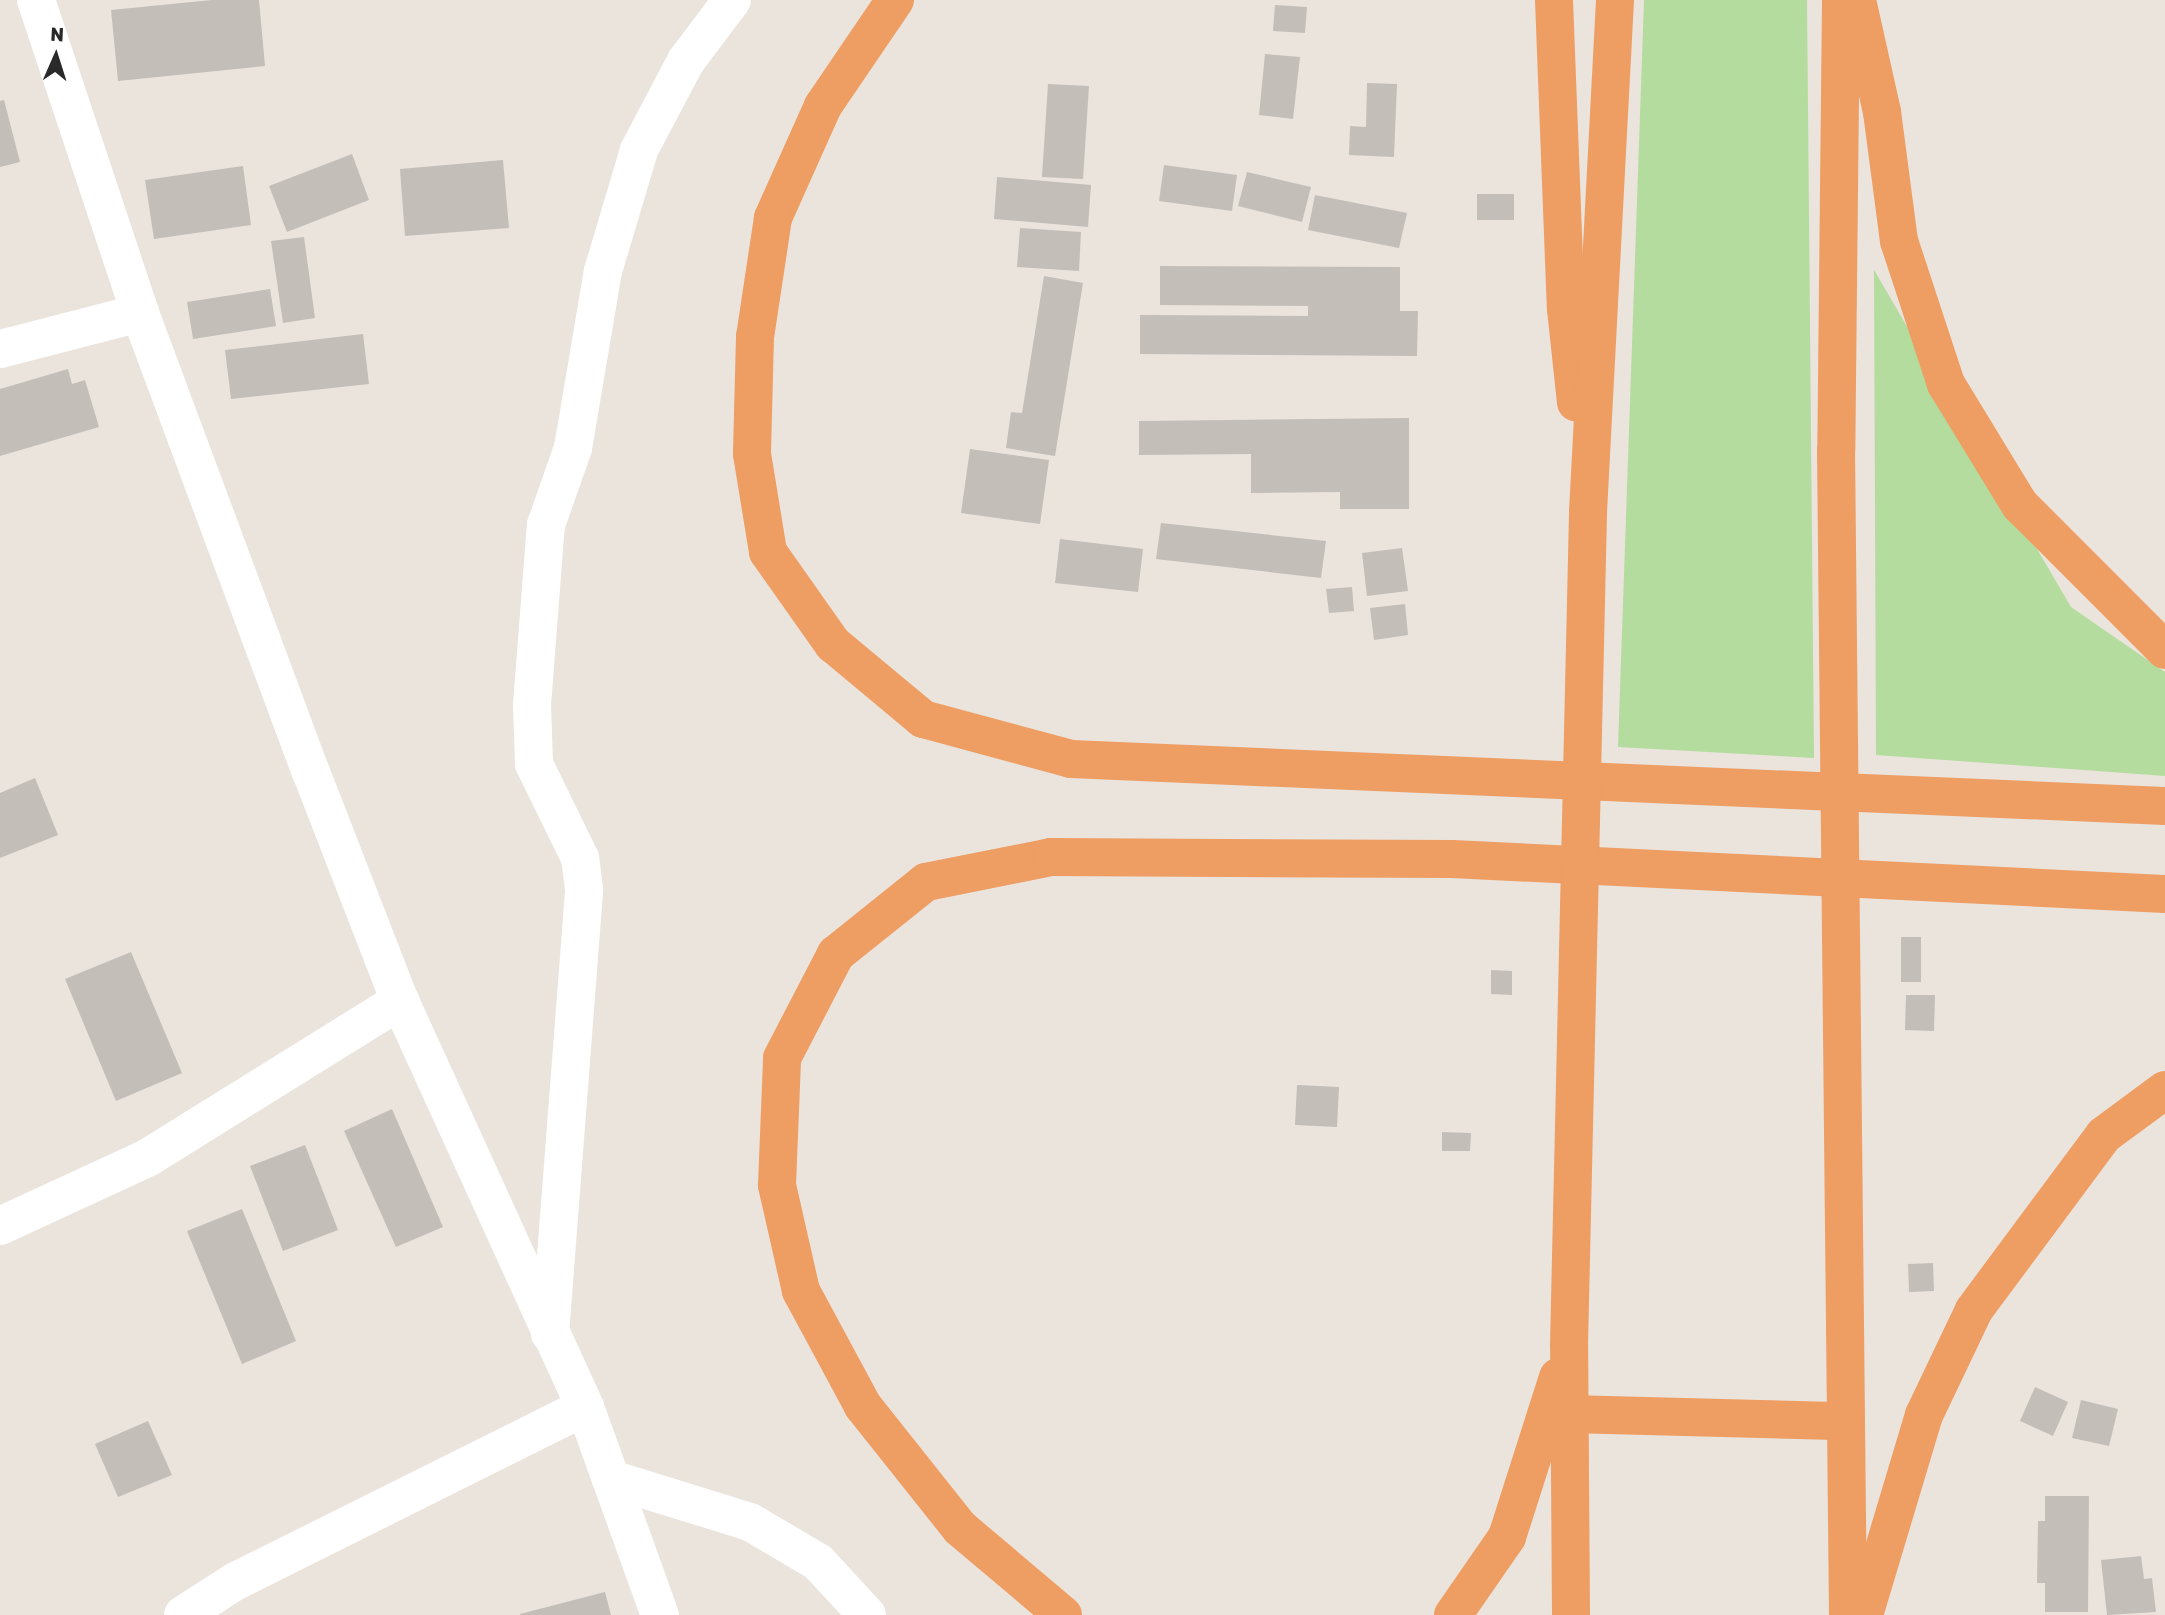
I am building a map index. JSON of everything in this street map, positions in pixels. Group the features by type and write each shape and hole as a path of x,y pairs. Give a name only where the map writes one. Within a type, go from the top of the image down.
{"highway":[{"path":"895,0 822,106 773,218 755,337 752,454 768,552 832,644 923,719 1071,760 1454,771 1972,794 2165,806"},
{"path":"1554,0 1566,309 1588,512"},
{"path":"1571,1615 1569,1345 1588,512 1615,0"},
{"path":"1841,0 1836,450 1848,1615"},
{"path":"1857,0 1882,112 1899,241 1946,384 2020,505 2165,650"},
{"path":"1063,1615 960,1528 863,1406 801,1291 777,1185 782,1058 836,954 926,882 1051,857 1452,859 2165,894"},
{"path":"1864,1615 1924,1415 1974,1310 2104,1135 2165,1090"},
{"path":"1453,1615 1507,1537 1569,1345"},
{"path":"1569,1414 1844,1421"}],"street":[{"path":"36,0 140,313 400,1001 585,1407 660,1615"},
{"path":"550,1334 584,888 580,858 534,764 532,705 546,526 573,448 603,271 639,150 686,61 733,0"},
{"path":"0,349 140,313"},
{"path":"1,1224 149,1157 400,1001"},
{"path":"183,1615 234,1582 585,1407"},
{"path":"611,1479 750,1522 818,1562 867,1615"}],"green space":[{"path":"1644,0 1807,0 1814,758 1618,747"},
{"path":"1874,270 2071,607 2165,672 2165,776 1876,755"}],"building":[{"path":"212,0 259,0 265,66 118,81 111,10"},
{"path":"1275,5 1307,7 1305,33 1273,31"},
{"path":"1265,54 1300,57 1293,119 1259,115"},
{"path":"1367,83 1397,84 1394,157 1349,155 1350,126 1366,127"},
{"path":"1048,84 1089,86 1083,179 1042,177"},
{"path":"4,100 20,162 0,167 0,101"},
{"path":"352,154 369,200 287,232 269,186"},
{"path":"503,160 509,228 405,236 400,169"},
{"path":"1164,165 1237,175 1232,211 1159,201"},
{"path":"243,166 251,225 154,239 145,180"},
{"path":"1247,172 1311,187 1302,222 1238,206"},
{"path":"997,177 1091,185 1088,227 994,219"},
{"path":"1477,194 1514,194 1514,220 1477,220"},
{"path":"1315,195 1407,213 1399,248 1308,230"},
{"path":"1020,228 1081,232 1079,271 1017,267"},
{"path":"304,237 315,318 283,323 271,241"},
{"path":"1160,266 1400,267 1400,311 1418,311 1417,356 1140,354 1140,315 1308,316 1308,306 1160,305"},
{"path":"1044,276 1083,283 1055,456 1006,448 1011,412 1022,413"},
{"path":"270,289 276,326 193,339 187,302"},
{"path":"363,334 369,384 231,399 225,350"},
{"path":"68,369 72,384 85,380 99,427 0,456 0,389"},
{"path":"1409,418 1409,509 1340,509 1340,492 1251,493 1251,454 1139,455 1139,421"},
{"path":"970,449 1049,460 1040,524 961,513"},
{"path":"1161,523 1326,541 1321,578 1156,559"},
{"path":"1060,539 1143,549 1138,592 1055,583"},
{"path":"1402,548 1408,591 1367,596 1362,553"},
{"path":"1352,587 1354,611 1329,613 1326,589"},
{"path":"1405,604 1408,635 1374,640 1370,608"},
{"path":"35,778 58,835 0,858 0,793"},
{"path":"1901,937 1921,937 1921,982 1901,982"},
{"path":"131,952 182,1073 116,1101 65,979"},
{"path":"1491,970 1512,971 1512,995 1491,994"},
{"path":"1906,995 1935,995 1934,1031 1905,1030"},
{"path":"1297,1085 1339,1087 1337,1127 1295,1125"},
{"path":"392,1109 443,1227 396,1247 344,1131"},
{"path":"1442,1132 1471,1133 1470,1151 1442,1151"},
{"path":"305,1145 338,1230 283,1251 250,1166"},
{"path":"242,1209 296,1341 242,1364 187,1231"},
{"path":"1933,1263 1934,1291 1909,1292 1908,1264"},
{"path":"2035,1387 2068,1402 2053,1436 2020,1421"},
{"path":"2081,1400 2118,1409 2109,1446 2072,1438"},
{"path":"148,1421 172,1475 118,1497 95,1444"},
{"path":"2045,1496 2089,1496 2088,1612 2045,1612 2045,1583 2037,1583 2038,1521 2045,1521"},
{"path":"2141,1556 2144,1579 2152,1578 2156,1612 2107,1615 2101,1560"},
{"path":"605,1592 611,1615 520,1615 520,1614"}]}
